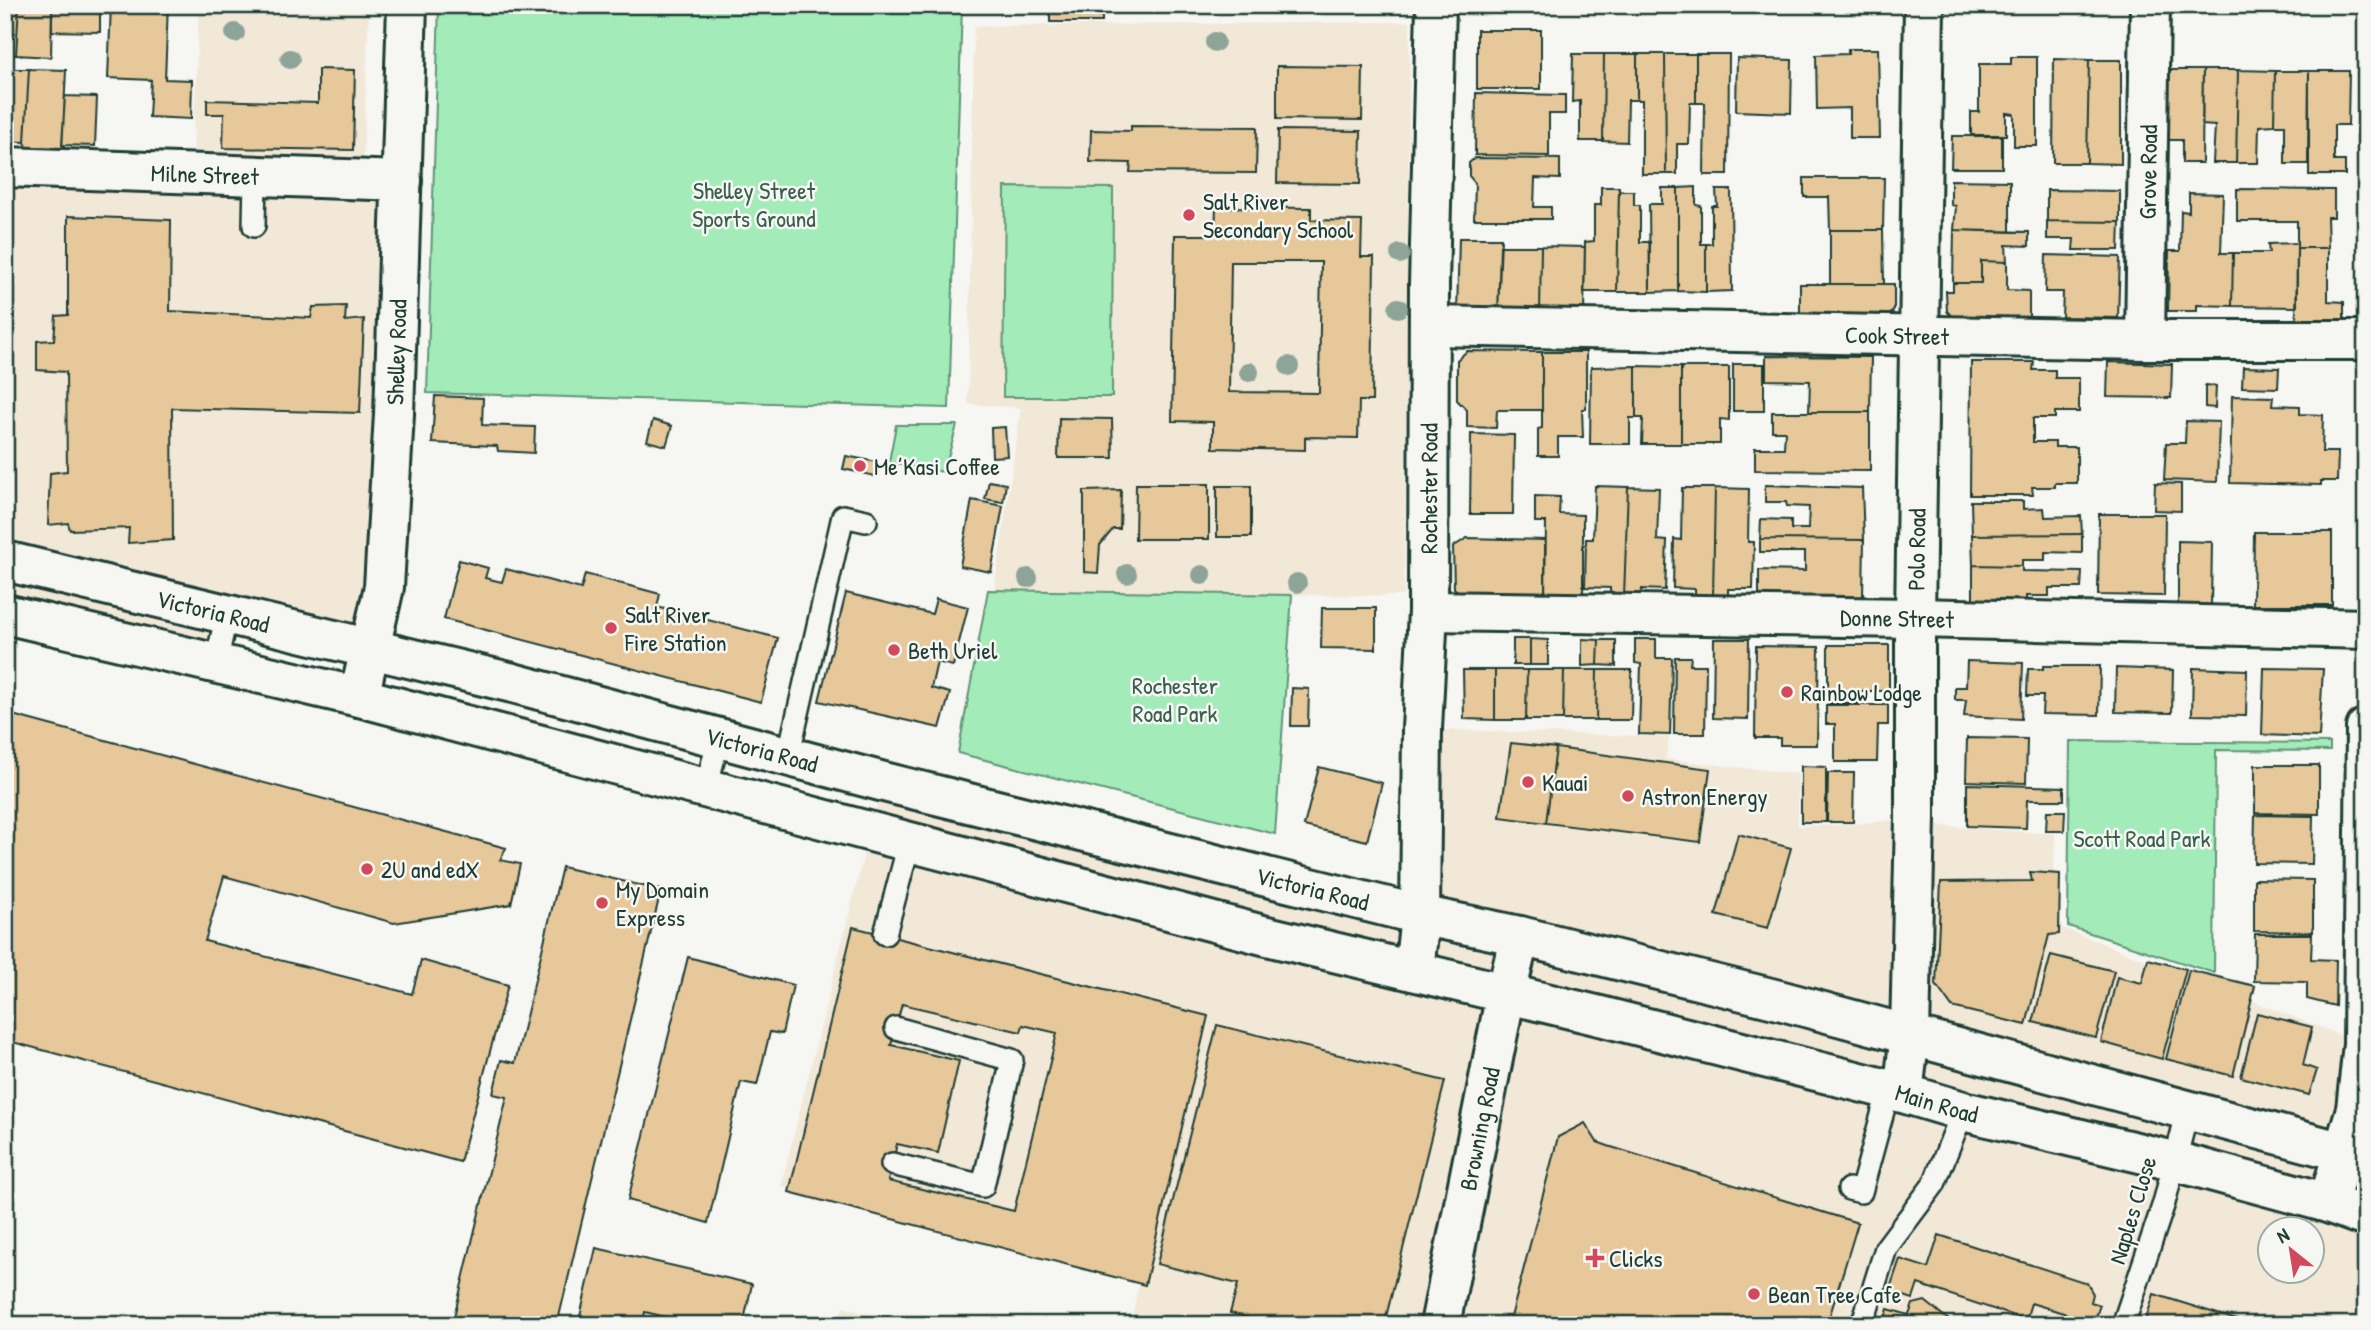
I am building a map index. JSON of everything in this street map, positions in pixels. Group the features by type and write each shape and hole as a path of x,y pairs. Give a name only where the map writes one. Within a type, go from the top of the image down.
{"street":[{"name":"Shelley Road","path":"359,697 384,587 394,414 407,5"},
{"name":"Rochester Road","path":"1414,971 1420,915 1422,729 1428,611 1429,284 1436,5"},
{"name":"Polo Road","path":"1896,1091 1910,1034 1924,5"},
{"name":"Grove Road","path":"2145,340 2150,5"},
{"name":"Milne Street","path":"5,167 402,181"},
{"name":"Cook Street","path":"1430,326 2145,340 2366,340"},
{"name":"Victoria Road","path":"5,561 513,682 922,791 1420,915 1520,936"},
{"name":"Donne Street","path":"1428,611 1915,618 2366,629"},
{"name":"Victoria Road","path":"5,614 359,697 1263,935 1506,993"},
{"path":"2328,1203 2354,1156 2363,1044 2366,728"},
{"path":"910,840 922,791"},
{"path":"1520,936 1910,1034 2354,1156"},
{"name":"Browning Road","path":"1440,1325 1506,993 1520,936"},
{"name":"Main Road","path":"1506,993 1896,1091 1963,1111 2174,1161 2366,1216"}],"lane":[{"path":"254,226 255,177"},
{"path":"788,757 843,516 866,521"},
{"path":"216,663 227,613"},
{"path":"706,788 719,738"},
{"path":"885,934 910,840"},
{"path":"892,1164 983,1186 1012,1060 896,1028"},
{"path":"1849,1189 1861,1192 1896,1091"},
{"name":"Naples Close","path":"2123,1325 2164,1203 2188,1110"},
{"path":"1862,1325 1886,1248 1934,1184 1963,1111"}],"shaded area":[{"path":"199,5 369,5 363,161 193,155"},
{"name":"Salt River Secondary School","path":"1410,22 1404,596 994,591 1021,408 968,404 974,26"},
{"path":"5,167 402,181 370,647 227,613 216,663 5,614"},
{"path":"1422,729 1669,737 1666,759 1798,774 1798,826 1915,818 1915,824 2055,834 2052,924 2366,1045 2366,1325 1131,1325 1140,1276 781,1186 884,782 1419,915"},
{"path":"843,1307 903,1325 838,1325"}],"green space":[{"name":"Shelley Street Sports Ground","path":"439,5 962,5 949,408 427,393"},
{"path":"1005,187 1113,188 1112,397 1003,397"},
{"path":"896,425 957,425 944,472 889,462"},
{"name":"Rochester Road Park","path":"988,590 1292,595 1275,834 958,753"},
{"name":"Scott Road Park","path":"2070,741 2330,743 2330,751 2216,750 2214,973 2068,926"}],"building":[{"path":"5,5 19,5 16,55 5,54"},
{"path":"19,5 52,5 51,57 16,55"},
{"path":"52,5 100,5 100,32 52,31"},
{"path":"111,5 168,5 165,79 192,80 191,119 149,117 151,80 108,78"},
{"path":"1050,5 1102,5 1102,22 1050,22"},
{"path":"1477,30 1541,30 1541,89 1477,89"},
{"path":"1848,49 1878,49 1880,138 1850,138 1850,108 1817,109 1816,55 1848,54"},
{"path":"1573,54 1604,54 1603,141 1580,141 1580,101 1572,102"},
{"path":"1604,54 1637,54 1637,100 1628,100 1627,142 1603,141"},
{"path":"1637,54 1665,54 1666,174 1642,174 1642,100 1637,100"},
{"path":"1665,54 1696,54 1696,103 1690,103 1689,144 1677,144 1677,174 1666,174"},
{"path":"1696,54 1729,54 1728,175 1704,175 1705,103 1696,103"},
{"path":"2011,57 2037,57 2037,146 2014,146 2014,114 2006,113 2006,135 1971,135 1971,112 1979,112 1979,64 2011,64"},
{"path":"1737,58 1792,60 1791,113 1736,111"},
{"path":"2054,59 2089,60 2087,163 2053,163"},
{"path":"2089,60 2121,60 2121,164 2087,163"},
{"path":"1277,66 1363,67 1362,120 1277,119"},
{"path":"12,69 29,69 25,142 5,141 5,92 10,92"},
{"path":"29,69 66,70 62,152 27,150 25,142"},
{"path":"318,69 355,70 353,150 223,148 224,114 207,114 207,100 318,103"},
{"path":"2168,70 2203,70 2202,163 2182,163 2182,140 2168,140"},
{"path":"2203,70 2238,70 2236,163 2213,163 2215,126 2202,125"},
{"path":"2238,70 2275,71 2274,125 2259,126 2258,163 2236,163"},
{"path":"2275,71 2309,71 2308,164 2285,164 2285,125 2274,125"},
{"path":"2309,71 2349,71 2348,125 2334,125 2334,161 2345,161 2345,175 2309,175"},
{"path":"1476,93 1565,95 1565,114 1549,114 1549,156 1475,155"},
{"path":"65,96 97,97 95,146 62,145"},
{"path":"1131,126 1257,127 1256,173 1130,172 1131,163 1090,162 1091,130 1131,131"},
{"path":"1278,130 1361,131 1360,184 1277,183"},
{"path":"1952,136 2002,136 2002,168 1951,168"},
{"path":"1475,158 1560,159 1560,179 1535,178 1534,207 1551,207 1551,219 1474,219 1475,183 1469,176 1469,163"},
{"path":"1804,178 1884,178 1883,230 1830,230 1829,197 1804,197"},
{"path":"1951,180 2010,181 2010,232 1954,230 1956,206 1951,205"},
{"path":"1601,187 1619,187 1617,292 1584,292 1585,242 1594,241 1594,205 1601,205"},
{"path":"1696,187 1696,205 1701,206 1701,244 1706,244 1706,292 1678,291 1678,188"},
{"path":"1662,188 1678,188 1678,291 1650,292 1649,204 1662,204"},
{"path":"2237,189 2334,190 2334,217 2327,217 2328,248 2297,248 2297,221 2237,221"},
{"path":"1716,190 1731,190 1732,291 1706,292 1706,244 1712,244 1712,206 1717,206"},
{"path":"2047,190 2120,191 2120,222 2047,221"},
{"path":"1619,191 1634,191 1634,205 1640,205 1640,242 1650,242 1650,292 1617,292"},
{"path":"2189,193 2223,194 2221,253 2233,253 2232,306 2197,305 2197,311 2168,311 2169,251 2180,251 2181,211 2189,212"},
{"path":"1216,207 1311,208 1311,220 1362,221 1361,257 1374,257 1372,401 1359,401 1358,438 1305,437 1305,450 1213,448 1213,422 1172,421 1175,235 1215,235","holes":["1231,262 1321,262 1319,393 1229,392"]},
{"path":"68,216 171,220 170,311 311,318 313,307 346,306 345,321 364,319 360,413 172,408 173,540 128,543 129,528 70,530 68,523 48,525 50,473 67,471 66,372 37,370 37,341 54,340 56,316 68,315"},
{"path":"2047,221 2120,222 2119,250 2073,250 2074,239 2047,239"},
{"path":"1830,230 1883,230 1884,284 1830,284"},
{"path":"1954,230 2029,232 2029,246 2006,245 2007,262 1981,261 1981,283 1953,283"},
{"path":"1459,238 1501,238 1498,315 1457,314"},
{"path":"2297,243 2297,307 2232,306 2233,253 2269,253 2268,244"},
{"path":"1500,246 1541,246 1540,316 1498,315"},
{"path":"1541,246 1585,247 1584,317 1540,316"},
{"path":"2297,248 2328,248 2328,301 2344,302 2344,319 2337,326 2296,326"},
{"path":"2046,255 2120,257 2118,318 2062,317 2063,292 2045,292"},
{"path":"1981,261 2007,262 2007,290 2029,291 2029,320 1954,319 1947,311 1946,291 1953,291 1953,283 1981,283"},
{"path":"1800,284 1894,284 1894,310 1885,320 1800,320"},
{"path":"1467,351 1542,352 1542,410 1497,410 1496,428 1467,427 1467,410 1457,400 1457,360"},
{"path":"1542,352 1586,352 1583,437 1558,437 1558,456 1538,456 1538,429 1542,428"},
{"path":"1766,356 1871,357 1870,412 1809,412 1810,381 1766,380"},
{"path":"1971,362 2034,362 2033,370 2055,370 2055,378 2079,378 2079,412 2055,412 2055,418 2033,418 2033,442 2055,442 2055,447 2077,447 2077,483 2032,487 2033,495 1970,495"},
{"path":"2108,362 2172,364 2171,398 2107,397"},
{"path":"1733,364 1764,364 1764,411 1733,411"},
{"path":"1636,366 1681,367 1681,444 1642,444 1643,418 1636,418"},
{"path":"1636,366 1636,418 1630,418 1630,444 1590,444 1591,367"},
{"path":"1681,367 1729,367 1729,420 1720,419 1720,444 1681,444"},
{"path":"2243,367 2279,368 2278,388 2242,387"},
{"path":"2205,385 2216,386 2215,408 2205,407"},
{"path":"435,396 483,398 482,425 535,427 534,453 498,451 497,446 432,443"},
{"path":"2232,396 2273,397 2272,405 2300,406 2300,414 2323,415 2322,452 2338,452 2337,481 2321,481 2321,485 2230,483"},
{"path":"1772,412 1870,412 1870,471 1755,470 1755,448 1784,448 1785,431 1772,431"},
{"path":"1059,418 1112,419 1113,458 1058,458"},
{"path":"653,420 672,426 666,446 647,441"},
{"path":"2186,421 2219,422 2217,482 2164,480 2166,443 2185,443"},
{"path":"1005,427 1007,456 992,457 991,428"},
{"path":"1471,434 1514,435 1513,514 1470,514"},
{"name":"Me’Kasi Coffee","path":"846,456 877,462 875,476 843,469"},
{"path":"989,481 1006,484 1003,502 985,499"},
{"path":"2155,483 2181,484 2181,511 2154,510"},
{"path":"1136,484 1209,484 1209,539 1135,539"},
{"path":"1765,485 1862,488 1864,540 1760,539 1761,519 1791,520 1791,529 1808,529 1809,507 1787,506 1786,502 1765,502"},
{"path":"1217,486 1251,486 1251,537 1217,537"},
{"path":"1595,486 1628,487 1624,596 1610,595 1610,588 1585,587 1586,539 1593,539"},
{"path":"1628,487 1659,488 1657,540 1667,541 1665,590 1642,589 1641,596 1624,596"},
{"path":"1682,488 1715,488 1713,596 1695,596 1695,589 1673,588 1674,539 1681,540"},
{"path":"1715,488 1749,489 1748,542 1754,542 1753,589 1728,589 1728,597 1713,596"},
{"path":"1121,490 1120,529 1113,529 1100,545 1098,573 1084,572 1084,491"},
{"path":"1535,496 1560,497 1559,514 1583,515 1583,599 1545,599 1546,522 1535,522"},
{"path":"972,500 1003,506 991,572 960,566"},
{"path":"1971,501 2023,501 2023,509 2044,508 2045,517 2081,516 2082,534 1972,535"},
{"path":"2099,514 2165,514 2164,596 2098,595"},
{"path":"2254,532 2332,532 2332,605 2253,605"},
{"path":"2082,534 2082,553 2045,552 2045,560 2022,560 2022,566 1973,565 1972,535"},
{"path":"1467,538 1545,540 1545,599 1465,598 1454,588 1453,547"},
{"path":"1760,539 1864,540 1863,597 1759,597 1759,570 1805,571 1805,552 1760,552"},
{"path":"2178,541 2212,542 2211,606 2178,605"},
{"name":"Salt River Fire Station","path":"459,560 488,568 485,578 502,582 506,569 581,589 585,574 660,594 657,607 778,638 761,702 444,619"},
{"path":"1973,565 2022,566 2022,571 2082,572 2081,588 2049,588 2049,596 2026,596 2026,600 1973,599"},
{"name":"Beth Uriel","path":"846,593 932,614 936,599 968,607 953,666 937,662 931,688 950,693 940,728 819,701"},
{"path":"1322,608 1376,608 1376,649 1321,648"},
{"path":"1513,639 1530,639 1530,665 1513,665"},
{"path":"1530,639 1548,640 1548,665 1530,665"},
{"path":"1582,639 1599,640 1598,665 1582,666"},
{"path":"1635,639 1656,639 1656,658 1672,658 1670,735 1639,734 1641,664 1635,663"},
{"path":"1714,639 1749,639 1748,719 1713,718"},
{"path":"1599,640 1616,640 1616,666 1598,665"},
{"path":"1828,645 1889,645 1889,691 1858,691 1858,703 1828,703"},
{"name":"Rainbow Lodge","path":"1756,646 1819,647 1817,745 1780,745 1780,738 1755,738"},
{"path":"1675,657 1691,657 1690,665 1706,665 1705,734 1674,734"},
{"path":"1967,661 2023,663 2021,719 1964,716 1966,700 1955,700 1955,687 1966,687"},
{"path":"2043,666 2100,666 2099,715 2042,714 2043,696 2027,696 2028,669 2043,669"},
{"path":"2116,668 2173,670 2172,713 2115,712"},
{"path":"2193,668 2247,670 2246,716 2192,715"},
{"path":"2264,668 2323,669 2319,737 2262,735"},
{"path":"1463,670 1495,670 1495,720 1464,719"},
{"path":"1495,670 1527,670 1526,720 1495,720"},
{"path":"1527,670 1564,670 1563,720 1526,720"},
{"path":"1564,670 1597,670 1596,720 1563,720"},
{"path":"1597,670 1632,670 1631,720 1596,720"},
{"path":"1292,688 1309,689 1308,726 1291,726"},
{"path":"1826,705 1888,705 1888,725 1878,725 1877,762 1835,762 1835,724 1826,724"},
{"path":"5,713 506,848 500,860 520,864 511,904 394,923 224,876 205,941 412,994 421,960 508,985 460,1162 5,1040"},
{"path":"1967,738 2027,739 2026,783 1966,781"},
{"name":"Kauai","path":"1511,743 1556,748 1546,823 1500,817"},
{"name":"Astron Energy","path":"1556,748 1710,769 1700,842 1546,823"},
{"path":"2255,765 2319,765 2319,814 2255,813"},
{"path":"1801,766 1826,767 1826,822 1801,822"},
{"path":"1319,767 1382,783 1367,841 1304,826"},
{"path":"1828,773 1854,773 1853,822 1827,822"},
{"path":"1967,784 2064,787 2064,800 2027,800 2026,828 1967,826"},
{"path":"2047,811 2065,811 2064,831 2046,831"},
{"path":"2255,815 2313,816 2312,864 2254,863"},
{"path":"1738,834 1791,848 1768,928 1716,915"},
{"path":"562,867 661,890 557,1325 452,1325 507,1097 493,1094 501,1060 515,1063"},
{"path":"2030,872 2060,874 2059,934 2049,935 2026,1025 1952,1007 1936,985 1941,882 2032,881"},
{"path":"2254,879 2313,880 2313,932 2254,931"},
{"path":"853,927 1208,1016 1145,1285 789,1192","holes":["902,1004 1021,1032 1023,1025 1057,1033 1014,1211 888,1181 897,1144 938,1153 959,1061 891,1045"]},
{"path":"2255,934 2312,934 2311,959 2336,960 2335,1006 2307,999 2307,982 2254,981"},
{"path":"2051,955 2114,971 2096,1038 2033,1022"},
{"path":"688,957 793,985 782,1034 770,1032 757,1085 741,1082 708,1223 628,1200"},
{"path":"2148,959 2186,969 2162,1059 2101,1042 2117,977 2142,983"},
{"path":"2189,970 2255,986 2233,1076 2166,1059"},
{"path":"2257,1013 2312,1027 2303,1065 2317,1070 2309,1095 2241,1077"},
{"path":"1217,1025 1445,1081 1384,1325 1279,1325 1230,1313 1238,1284 1157,1264"},
{"path":"1585,1123 1597,1142 1858,1223 1827,1325 1509,1325 1558,1137"},
{"path":"1939,1235 2087,1283 2093,1294 2091,1302 2100,1305 2093,1325 2067,1325 2070,1315 2031,1303 2026,1320 1918,1284 1913,1299 1889,1291 1900,1259 1928,1268"},
{"path":"596,1248 752,1284 743,1325 699,1325 645,1312 642,1325 578,1325"},
{"path":"2154,1294 2253,1325 2144,1325"},
{"path":"1925,1301 1955,1325 1883,1325 1888,1309 1909,1315 1913,1304"}],"place":[{"name":"Salt River Secondary School","path":"1189,215"},
{"name":"Me’Kasi Coffee","path":"860,466"},
{"name":"Salt River Fire Station","path":"611,628"},
{"name":"Beth Uriel","path":"894,650"},
{"name":"Rainbow Lodge","path":"1787,692"},
{"name":"Kauai","path":"1528,782"},
{"name":"Astron Energy","path":"1628,796"},
{"name":"2U and edX","path":"367,869"},
{"name":"My Domain Express","path":"602,903"},
{"name":"Clicks","path":"1595,1258"},
{"name":"Bean Tree Cafe","path":"1754,1294"}]}
